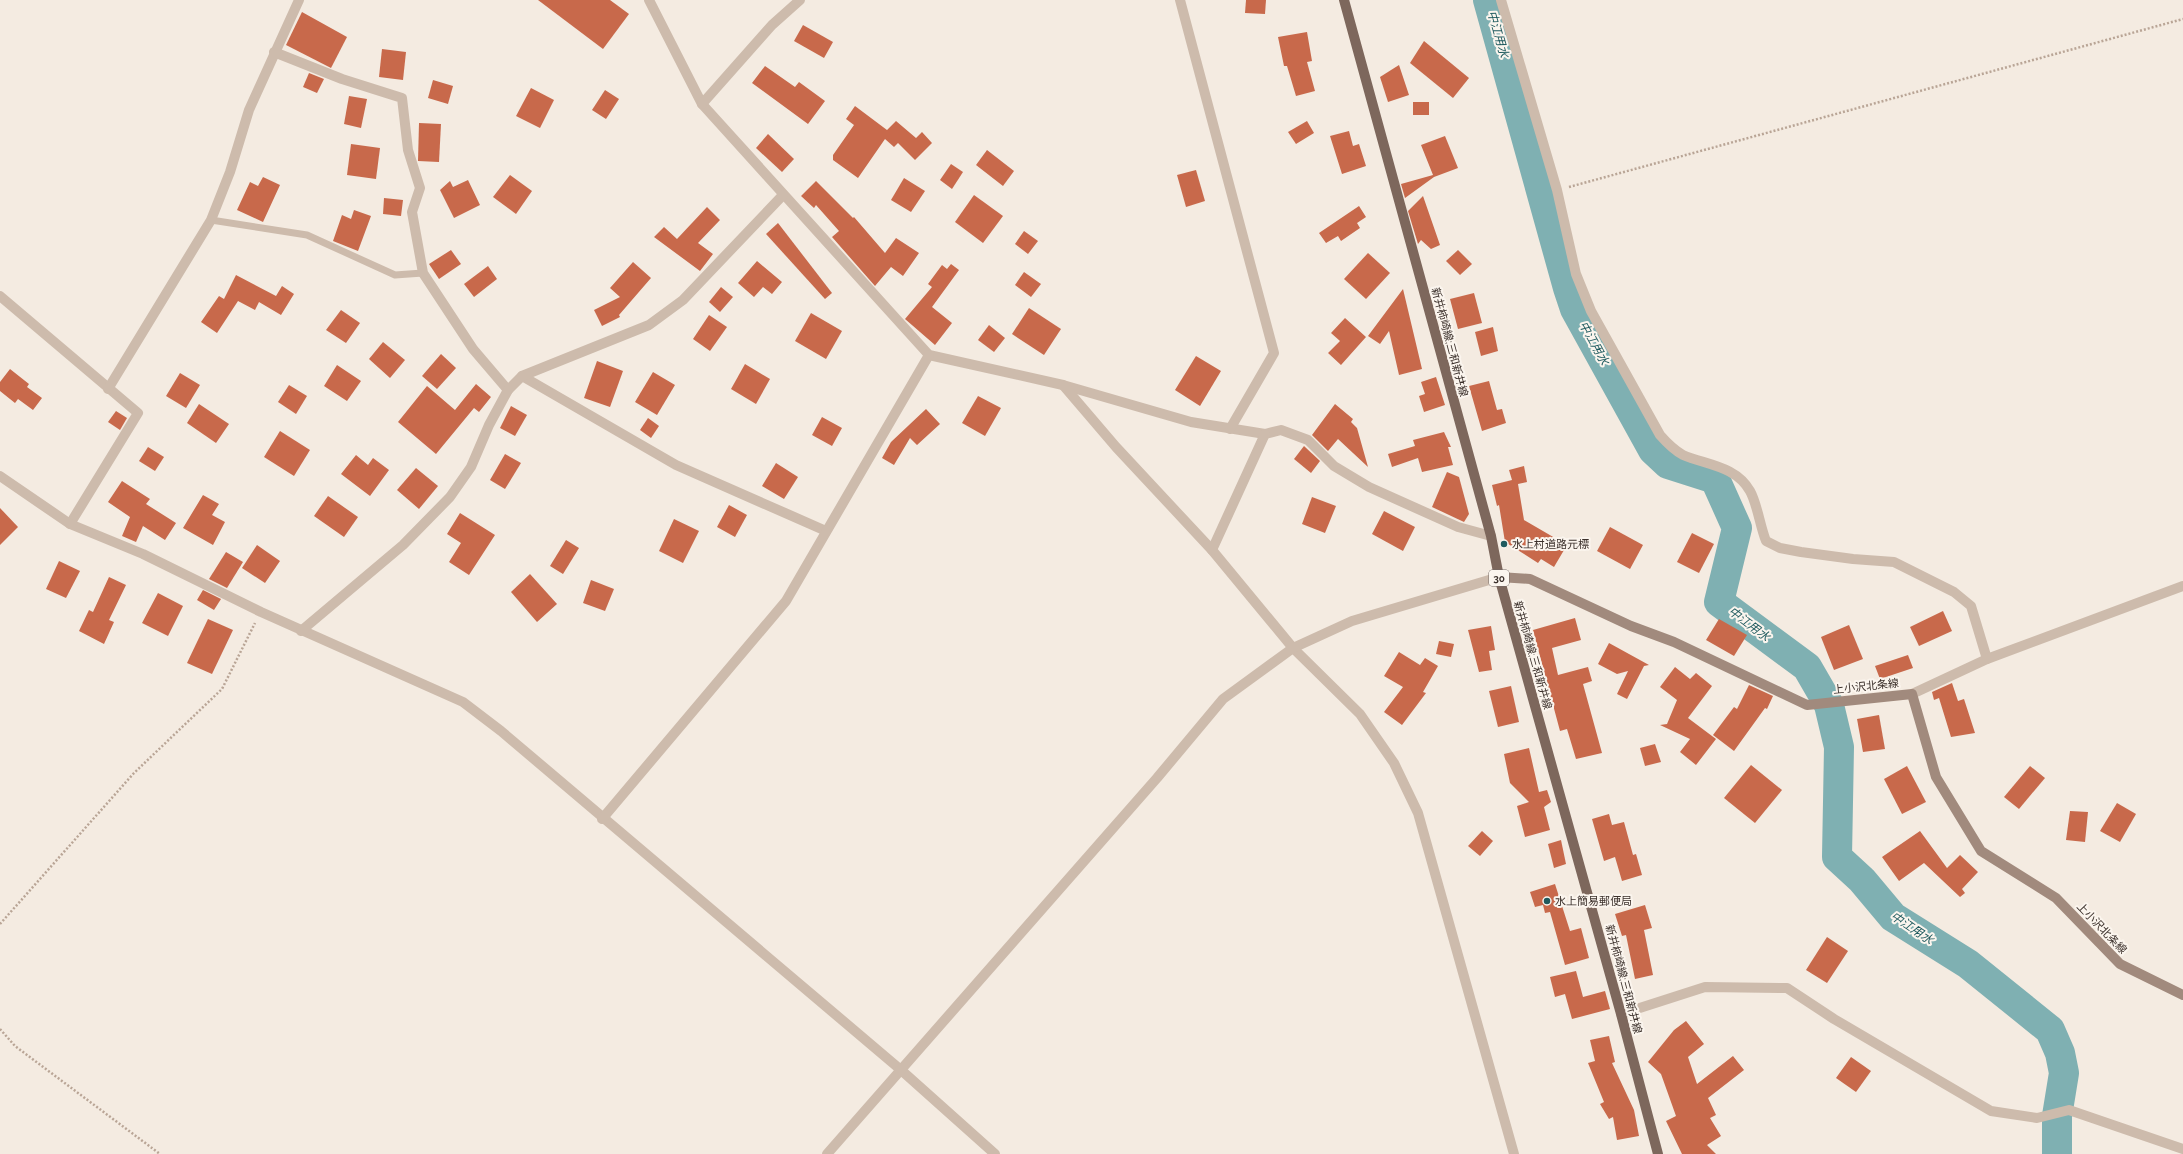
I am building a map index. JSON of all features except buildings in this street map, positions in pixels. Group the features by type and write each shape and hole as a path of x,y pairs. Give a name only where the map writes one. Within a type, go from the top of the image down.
{"main road":[{"name":"新井柿崎線;三和新井線","path":"1344,0 1491,536 1499,577 1621,1014 1658,1154"},
{"name":"上小沢北条線","path":"1499,577 1530,579 1631,626 1674,642 1807,705 1842,700 1912,694 1936,777 1981,851 2056,898 2120,964 2183,995"}],"street":[{"path":"108,389 210,220 230,172 249,110 274,52 299,0"},
{"path":"648,0 702,104 929,355 1063,385 1191,422 1265,434 1281,430 1308,440 1334,466 1369,487 1458,527 1491,536"},
{"path":"702,104 772,24 800,0"},
{"path":"1180,0 1274,353 1230,429"},
{"path":"1502,0 1557,190 1576,274 1591,311 1660,435 1669,446 1683,455 1726,469 1739,477 1750,491 1766,541 1780,548 1801,552 1853,560 1894,562 1954,592 1971,606 1987,659"},
{"path":"274,52 342,79 402,98 408,150 420,188 412,212 423,272 473,349 508,390"},
{"path":"301,631 403,545 450,497 471,467 489,425 508,390 522,376 649,325 683,300 783,195"},
{"path":"0,296 138,413 70,524"},
{"path":"602,818 786,601 929,355"},
{"path":"522,376 676,465 826,531"},
{"path":"1063,385 1116,447 1212,550 1292,648 1360,714 1394,763 1418,813 1514,1154"},
{"path":"1212,550 1265,434"},
{"path":"0,476 70,524 143,554 301,631 463,702 501,731 901,1070 995,1154"},
{"path":"827,1154 1223,699 1292,648 1352,620 1499,577"},
{"path":"1912,694 1987,659 2183,586"},
{"path":"1621,1014 1705,987 1787,988 1834,1019 1991,1111 2037,1118 2070,1110 2183,1149"}],"lane":[{"path":"210,220 307,236 395,275 423,272"}],"path":[{"path":"1557,190 2183,19"},
{"path":"0,924 134,773 222,689 260,612"},
{"path":"0,1029 15,1046 160,1154"}],"waterway":[{"name":"中江用水","path":"1488,0 1575,309 1653,450 1668,464 1715,479 1737,528 1719,602 1807,667 1829,705 1839,747 1837,857 1862,880 1893,917 1968,964 2050,1030 2060,1053 2064,1073 2057,1116 2057,1154"}],"place":[{"name":"水上村道路元標","path":"1504,544"},
{"name":"水上簡易郵便局","path":"1547,901"}]}
